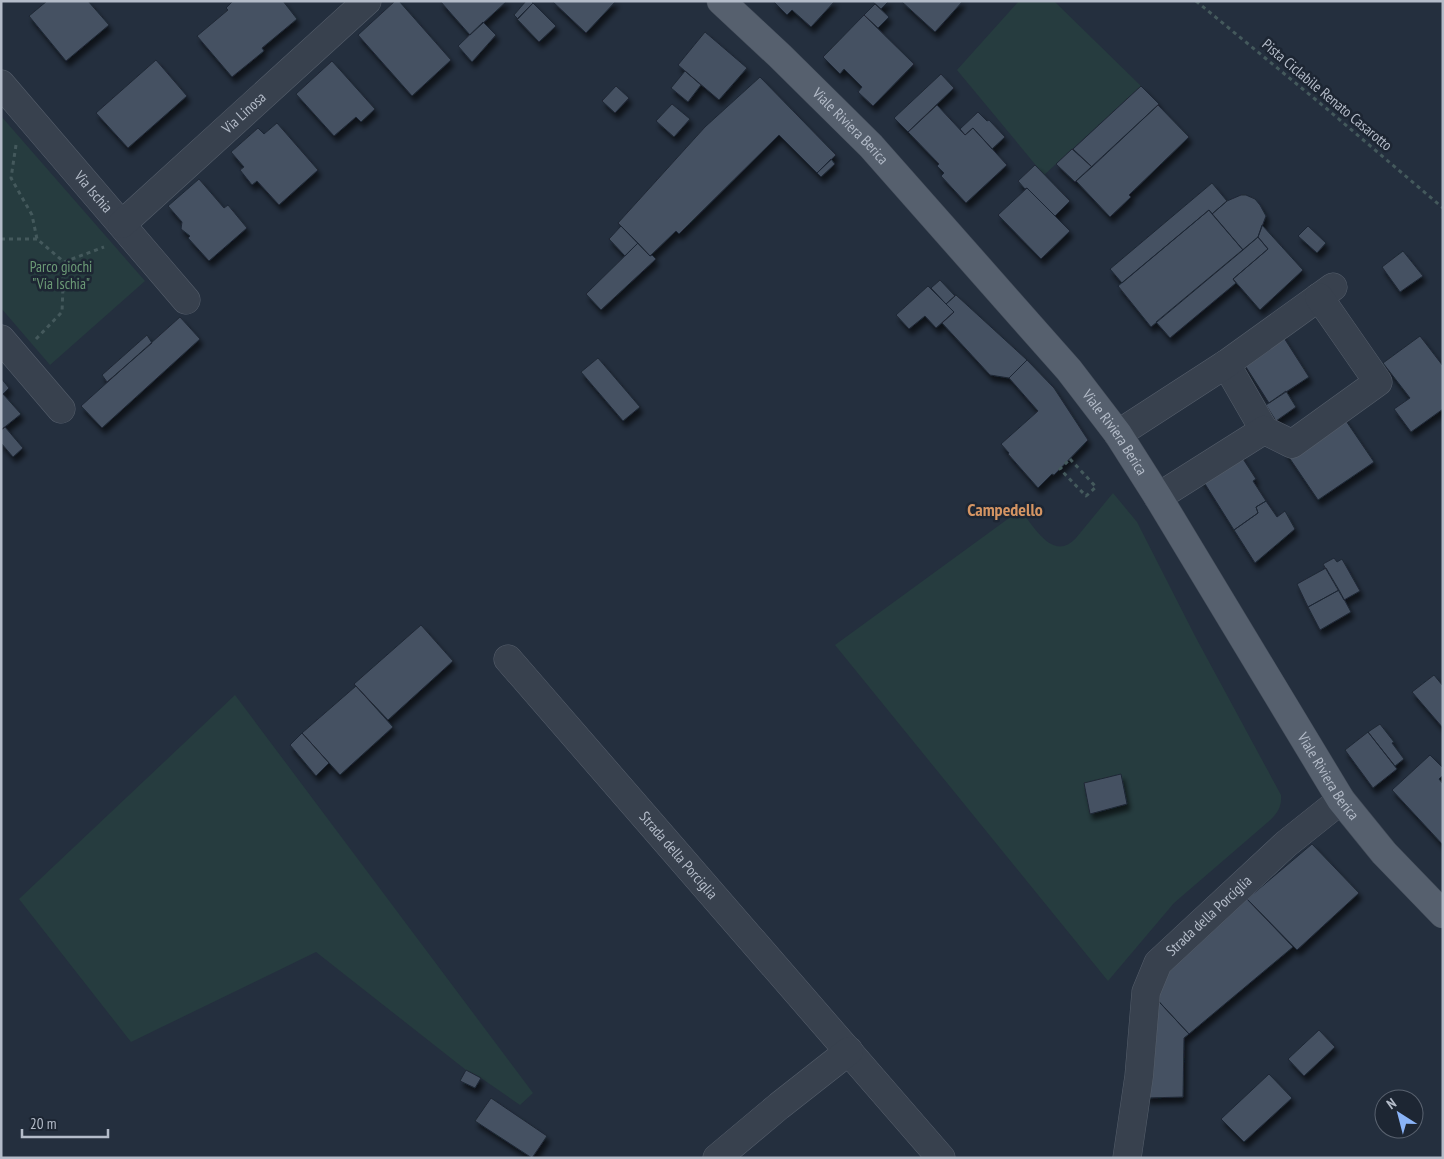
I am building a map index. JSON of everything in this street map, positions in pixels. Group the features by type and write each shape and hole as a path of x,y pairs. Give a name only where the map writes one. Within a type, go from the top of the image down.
{"main road":[{"name":"Viale Riviera Berica","path":"721,1 871,146 1069,370 1118,434 1158,497 1341,800 1384,853 1443,914"}],"street":[{"name":"Via Linosa","path":"126,229 367,1"},
{"name":"Via Ischia","path":"1,84 186,300"},
{"path":"1118,434 1226,364 1327,292 1378,382 1292,444 1264,430 1226,364"},
{"path":"9,348 61,409"},
{"path":"1158,497 1264,430"},
{"name":"Strada della Porciglia","path":"508,659 941,1158"},
{"name":"Strada della Porciglia","path":"1127,1158 1139,1076 1146,992 1158,963 1286,844 1341,800"},
{"path":"717,1158 849,1051"}],"path":[{"name":"Pista Ciclabile Renato Casarotto","path":"1196,1 1443,208"},
{"path":"21,107 11,178 32,215 37,239 64,262"},
{"path":"64,262 112,244 126,229"},
{"path":"1,239 37,239"},
{"path":"9,348 62,312 64,262"},
{"path":"1070,459 1096,487 1086,496 1060,469 1070,459"}],"green space":[{"path":"1019,1 1054,1 1141,86 1044,175 957,70"},
{"name":"Parco giochi \"Via Ischia\"","path":"1,116 145,281 50,365 1,308"},
{"path":"1113,493 1137,522 1195,636 1281,795 1280,807 1274,816 1174,903 1108,981 835,645 1020,510 1038,532 1052,544 1068,545","holes":["1120,774 1126,804 1090,814"]},
{"path":"235,695 533,1093 520,1105 466,1070 316,952 131,1042 19,899"}],"building":[{"path":"47,1 88,1 109,25 66,61 29,16"},
{"path":"233,1 283,1 297,19 262,48 264,51 232,77 197,36 228,10 226,8"},
{"path":"395,1 399,1 451,60 412,96 358,35"},
{"path":"440,1 507,1 470,35"},
{"path":"526,1 533,3 518,19 514,15"},
{"path":"552,1 616,1 586,33"},
{"path":"773,1 835,1 811,27 792,10 787,15"},
{"path":"872,1 889,1 881,9"},
{"path":"901,1 963,1 935,32"},
{"path":"533,3 556,26 539,42 517,19"},
{"path":"875,4 889,17 878,28 864,15"},
{"path":"864,15 914,64 873,106 858,92 862,87 844,69 840,74 823,57"},
{"path":"483,22 496,35 472,62 458,46"},
{"path":"705,32 747,68 719,100 678,65"},
{"path":"156,60 187,96 128,148 96,113"},
{"path":"332,61 375,109 361,122 356,117 334,136 296,94"},
{"path":"685,71 701,85 688,102 671,88"},
{"path":"941,74 954,88 908,132 894,118"},
{"path":"760,77 836,155 817,173 779,135 679,234 676,231 650,256 618,223 705,127"},
{"path":"616,86 629,98 615,113 602,101"},
{"path":"1141,86 1159,104 1092,167 1073,149"},
{"path":"672,104 690,119 674,137 656,121"},
{"path":"937,105 965,135 973,128 1007,165 966,203 941,176 944,173 937,166 939,164 908,132"},
{"path":"1158,105 1189,137 1129,195 1131,197 1110,217 1076,181"},
{"path":"978,112 987,121 989,120 1005,137 992,149 973,128 965,135 960,129"},
{"path":"277,123 318,170 279,205 257,181 252,185 240,170 244,167 231,152 258,128 264,134"},
{"path":"1072,149 1092,167 1075,182 1056,164"},
{"path":"831,159 835,164 821,177 817,173"},
{"path":"1035,165 1070,201 1055,216 1018,181"},
{"path":"199,179 224,208 228,205 247,228 209,261 188,238 190,236 181,229 182,222 168,206"},
{"path":"1212,183 1227,201 1212,214 1209,210 1122,283 1110,269"},
{"path":"1027,188 1070,231 1041,259 998,215"},
{"path":"1241,195 1255,199 1266,216 1258,237 1243,250 1212,214 1227,201"},
{"path":"1209,210 1243,250 1151,327 1118,286"},
{"path":"1262,225 1303,270 1260,310 1233,279 1268,249 1258,237"},
{"path":"621,226 638,243 625,256 609,239"},
{"path":"1308,226 1326,243 1317,253 1298,236"},
{"path":"1258,237 1268,249 1233,279 1236,283 1170,338 1156,322"},
{"path":"638,243 650,256 652,255 656,259 601,310 586,294"},
{"path":"1403,251 1423,276 1400,292 1382,267"},
{"path":"940,280 955,296 946,304 931,288"},
{"path":"928,286 954,312 936,328 925,316 909,329 896,315"},
{"path":"956,295 1027,360 1009,378 990,375 942,323 954,312 946,304"},
{"path":"180,317 200,339 102,428 81,406"},
{"path":"1279,330 1309,377 1269,403 1239,356"},
{"path":"147,335 152,343 107,382 102,375"},
{"path":"1420,336 1443,366 1443,409 1411,432 1394,409 1410,398 1383,363"},
{"path":"598,358 640,407 623,421 581,372"},
{"path":"1027,360 1054,388 1088,440 1054,475 1052,474 1038,488 1001,444 1038,411 1009,378"},
{"path":"1,378 9,388 3,394 21,414 1,430"},
{"path":"1286,391 1296,407 1276,421 1266,405"},
{"path":"1340,412 1374,462 1318,500 1284,450"},
{"path":"5,427 23,448 13,457 1,443 1,430"},
{"path":"1238,451 1256,479 1253,481 1266,501 1256,507 1258,513 1234,530 1200,476"},
{"path":"1266,501 1277,517 1285,511 1295,529 1255,563 1234,530 1258,513 1256,507"},
{"path":"1334,558 1337,562 1342,559 1360,591 1344,600 1323,564"},
{"path":"1326,568 1339,590 1308,607 1297,584"},
{"path":"1339,590 1351,612 1320,630 1308,607"},
{"path":"421,625 453,661 388,720 354,684"},
{"path":"1434,675 1443,686 1443,728 1412,692"},
{"path":"356,686 393,727 340,775 302,733"},
{"path":"1380,724 1404,759 1395,766 1368,732"},
{"path":"1368,732 1397,769 1373,788 1345,750"},
{"path":"302,733 329,763 316,776 290,745"},
{"path":"1430,755 1443,768 1443,775 1439,779 1443,784 1443,845 1392,790"},
{"path":"1121,774 1127,804 1090,814 1084,783"},
{"path":"1312,844 1359,893 1297,950 1247,899"},
{"path":"1247,899 1293,947 1189,1034 1150,992 1162,964"},
{"path":"1150,992 1189,1034 1184,1038 1183,1097 1146,1098"},
{"path":"1319,1030 1335,1047 1304,1076 1288,1059"},
{"path":"466,1070 481,1078 475,1088 460,1081"},
{"path":"1269,1074 1292,1098 1244,1142 1221,1119"},
{"path":"491,1098 547,1136 532,1158 475,1121"}],"district":[{"name":"Campedello","path":"1005,510"}]}
